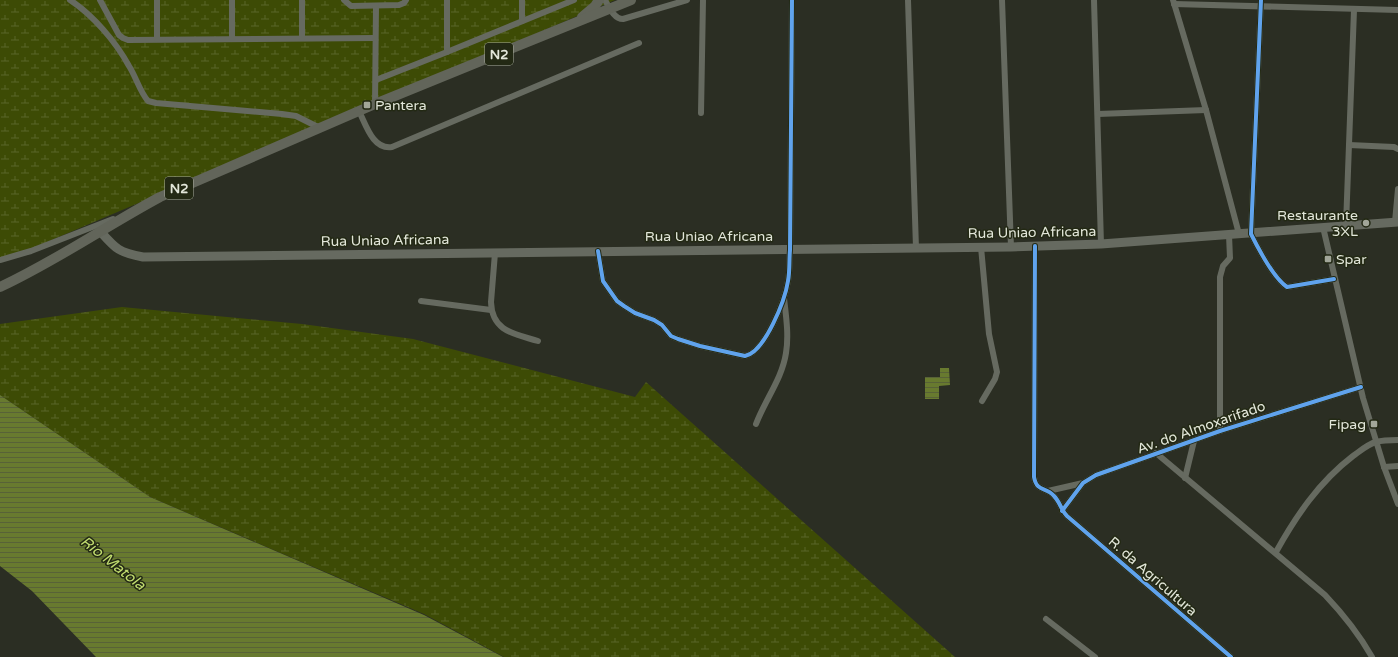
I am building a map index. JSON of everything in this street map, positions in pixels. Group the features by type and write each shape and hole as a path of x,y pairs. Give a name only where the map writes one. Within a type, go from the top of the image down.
{"main road":[{"path":"574,24 596,6 599,0"},
{"name":"N2","path":"0,287 38,268 126,215 160,197 375,104 574,24 625,1"},
{"name":"Rua Uniao Africana","path":"100,231 117,249 127,254 143,257 1011,247 1101,244 1396,222"}],"street":[{"path":"70,0 82,8 94,20 117,47 128,64 148,102 156,104 296,116 320,128"},
{"path":"100,0 119,35 128,40 375,38"},
{"path":"157,0 158,39"},
{"path":"232,0 232,38"},
{"path":"302,0 302,38"},
{"path":"344,0 351,6 399,5 404,3 406,0"},
{"path":"447,52 448,0"},
{"path":"522,0 522,21"},
{"path":"376,80 574,0"},
{"path":"605,0 610,9 619,19 687,0"},
{"path":"701,113 703,0"},
{"path":"598,251 603,281 617,301 630,310 662,325 671,336 700,346 745,356 750,355 761,345 766,338 784,297 788,279 790,250 792,0"},
{"path":"908,0 916,248"},
{"path":"1002,0 1011,247"},
{"path":"1094,0 1101,244"},
{"path":"1239,234 1206,110 1173,2 1261,3 1354,10 1398,10"},
{"path":"1261,3 1251,234 1267,262 1276,275 1287,286 1334,279"},
{"path":"375,104 376,6"},
{"path":"1346,225 1354,10"},
{"path":"359,111 375,142 383,147 392,147 639,43"},
{"path":"1098,114 1206,110"},
{"path":"1349,145 1394,147 1398,149"},
{"path":"1396,222 1398,189"},
{"path":"0,260 31,251 126,215"},
{"path":"1323,228 1361,387 1376,442 1398,504"},
{"path":"1220,431 1220,277 1223,266 1230,258 1229,235"},
{"name":"R. da Agricultura","path":"1035,246 1034,477 1036,485 1040,489 1048,491 1054,495 1062,511 1231,657"},
{"path":"981,247 989,334 996,372 995,379 982,401"},
{"path":"495,252 491,310 499,324 507,332 538,341"},
{"path":"756,424 760,412 780,372 786,353 787,325 784,297"},
{"path":"421,301 491,310"},
{"name":"Av. do Almoxarifado","path":"1062,511 1083,483 1096,475 1220,431 1361,387"},
{"path":"1276,552 1292,523 1305,505 1324,482 1343,464 1376,442 1398,440"},
{"path":"1185,478 1194,441"},
{"path":"1156,453 1276,552 1330,600 1346,618 1372,657"},
{"path":"1384,467 1398,466"},
{"path":"1048,491 1083,483"},
{"path":"1046,619 1095,657"}],"green space":[{"path":"0,0 615,0 0,262"},
{"path":"122,307 302,324 413,339 635,397 646,382 955,657 504,657 424,614 150,497 0,395 0,324"}],"water":[{"path":"940,368 949,368 950,385 939,386 939,399 925,399 925,377 940,377"},
{"name":"Rio Matola","path":"0,395 150,497 424,615 503,657 96,657 32,591 0,566"}],"cycle path":[{"path":"598,251 603,281 617,301 635,313 654,320 662,325 671,336 700,346 745,356 760,345 767,336 783,300 789,273 792,0"},
{"path":"1261,0 1251,234 1271,270 1287,287 1334,279"},
{"path":"1035,246 1035,482 1037,485 1054,496 1067,516 1231,657"},
{"path":"1062,511 1083,483 1096,475 1220,431 1361,387"}],"place":[{"name":"Pantera","path":"367,105"},
{"name":"Restaurante 3XL","path":"1366,223"},
{"name":"Spar","path":"1328,259"},
{"name":"Fipag","path":"1374,424"}]}
